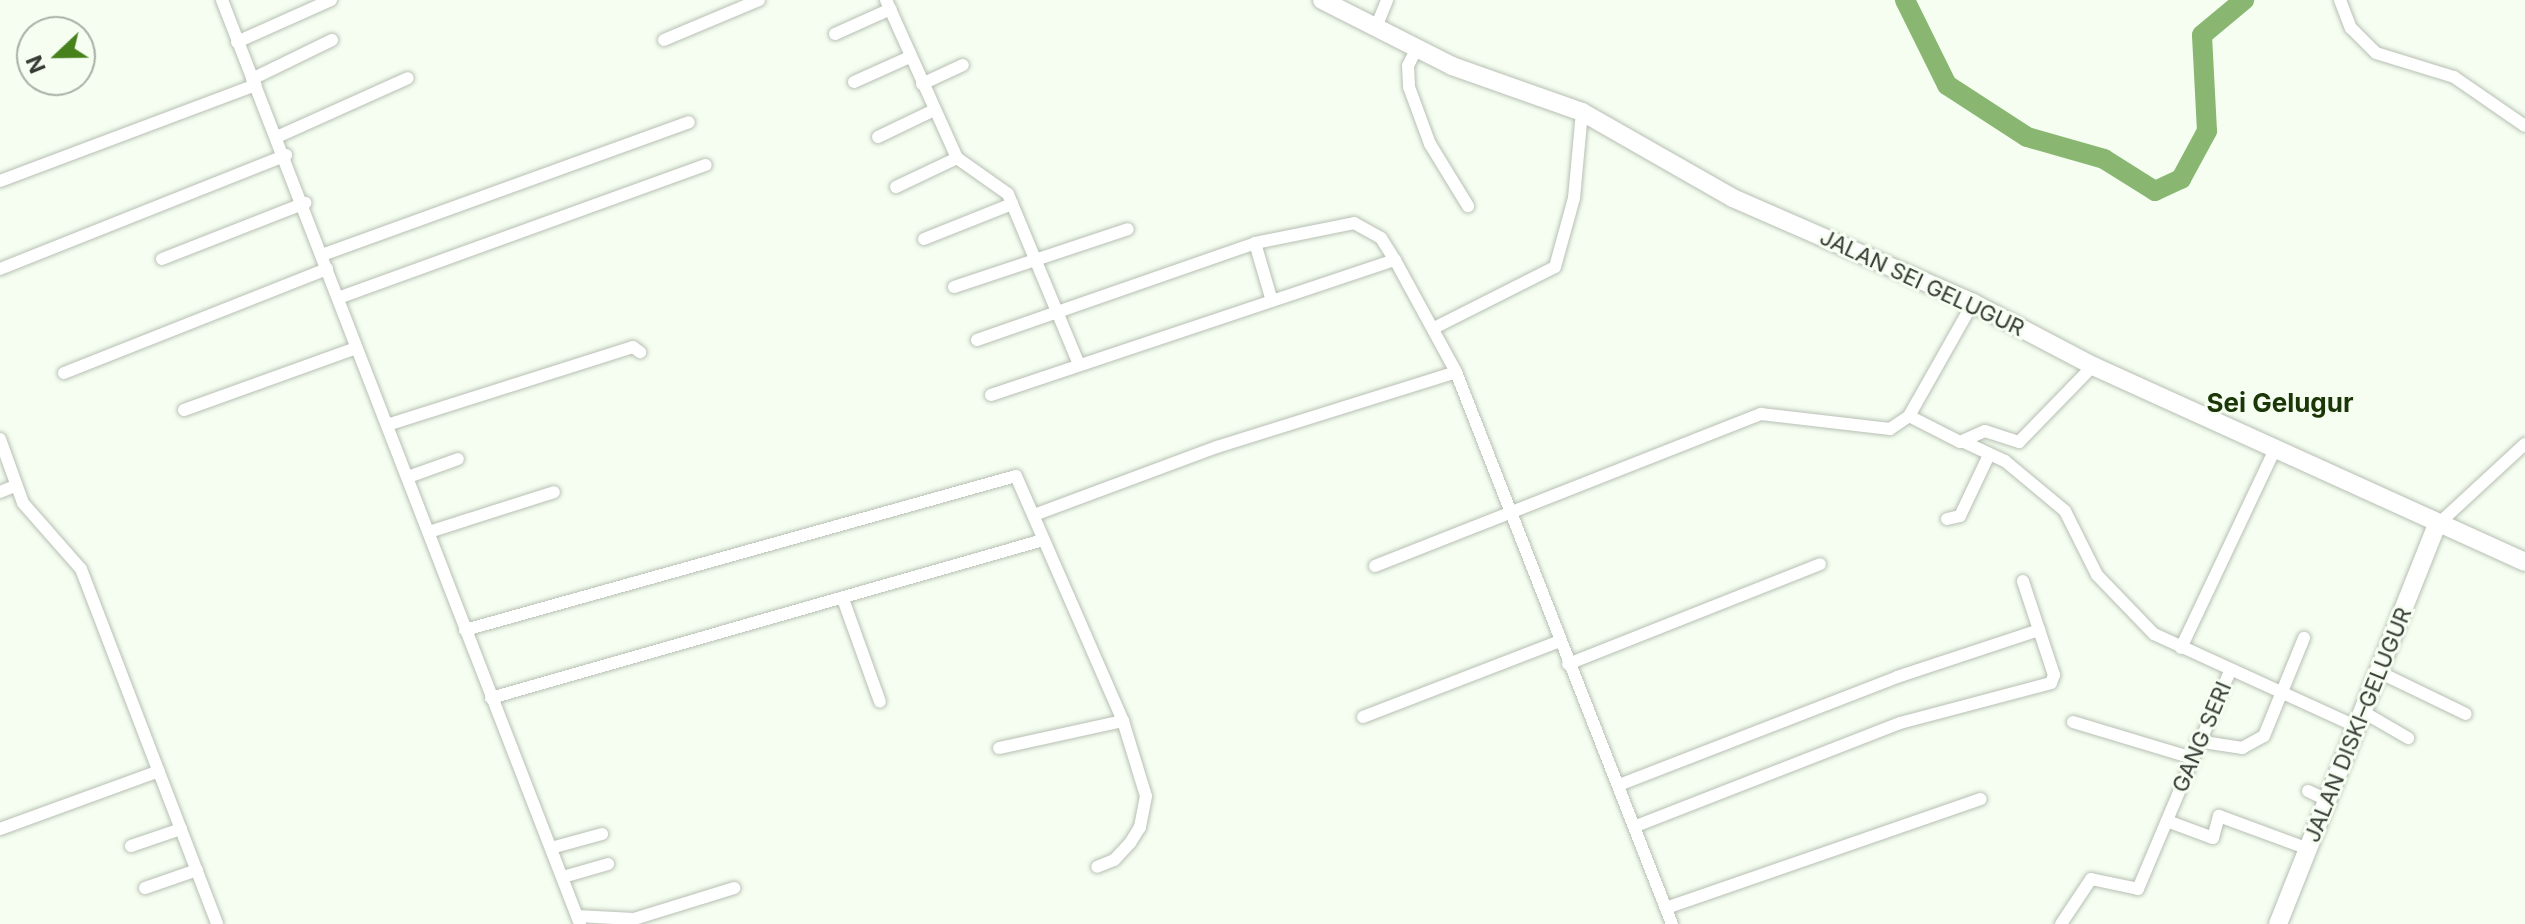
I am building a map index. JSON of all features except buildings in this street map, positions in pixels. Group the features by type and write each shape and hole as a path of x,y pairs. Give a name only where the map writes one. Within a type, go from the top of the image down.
{"main road":[{"name":"JALAN SEI GELUGUR","path":"1322,0 1490,83 1582,112 1733,198 1973,303 2093,366 2274,451 2436,526 2525,562"},
{"name":"JALAN DISKI–GELUGUR","path":"2278,924 2381,673 2436,526"}],"street":[{"path":"222,0 305,203 356,348 578,920 634,919 734,888"},
{"path":"237,42 331,0"},
{"path":"664,40 759,0"},
{"path":"1377,25 1387,0"},
{"path":"2340,0 2351,28 2376,53 2454,77 2525,126"},
{"path":"835,34 889,5 957,158 1004,189 1012,204 1078,362"},
{"path":"0,181 254,82 332,40"},
{"path":"1417,48 1408,66 1409,87 1430,144 1468,206"},
{"path":"854,82 910,57"},
{"path":"922,84 963,65"},
{"path":"279,136 408,78"},
{"path":"878,137 934,110"},
{"path":"1436,327 1555,267 1571,212 1582,112"},
{"path":"322,255 689,122"},
{"path":"0,269 286,155"},
{"path":"896,187 957,158"},
{"path":"338,298 706,165"},
{"path":"162,259 305,203"},
{"path":"924,239 1012,204"},
{"path":"977,340 1255,243 1354,223 1381,238 1436,327 1456,372 1672,924"},
{"path":"954,287 1128,229"},
{"path":"1255,243 1272,301"},
{"path":"991,395 1078,362 1395,260"},
{"path":"64,373 327,269"},
{"path":"1375,566 1761,414 1788,413 1873,432 1909,416 1973,303"},
{"path":"387,425 633,347 640,352"},
{"path":"184,410 356,348"},
{"path":"1964,442 1985,431 2019,442 2093,366"},
{"path":"1034,515 1217,447 1456,372"},
{"path":"1909,416 1988,457 2005,461 2065,511 2115,598 2154,634 2230,671"},
{"path":"0,439 15,486 29,512 81,569 217,924"},
{"path":"2436,526 2525,444"},
{"path":"2181,648 2274,451"},
{"path":"1947,519 1960,516 1988,457"},
{"path":"408,477 458,459"},
{"path":"465,630 1011,475 1020,481 1123,721 1147,802 1130,843 1097,867"},
{"path":"0,492 15,486"},
{"path":"429,532 554,492"},
{"path":"491,698 1043,540"},
{"path":"1568,664 1820,564"},
{"path":"1636,826 1939,710 2043,688 2054,675 2023,581"},
{"path":"843,599 880,702"},
{"path":"1619,785 1897,677 2039,630"},
{"path":"2197,741 2251,746 2264,736 2283,697 2304,638"},
{"path":"1363,717 1560,641"},
{"name":"GANG SERI","path":"2061,924 2091,879 2138,889 2197,741 2230,671 2283,697 2362,720 2408,738"},
{"path":"2381,673 2466,714"},
{"path":"999,748 1123,721"},
{"path":"2073,722 2192,758"},
{"path":"0,829 159,771"},
{"path":"2308,791 2329,801"},
{"path":"1666,908 1981,799"},
{"path":"2167,821 2213,838 2219,816 2308,849"},
{"path":"131,846 181,829"},
{"path":"551,848 602,834"},
{"path":"563,877 608,864"},
{"path":"145,888 197,870"}],"waterway":[{"path":"1905,0 1947,85 2027,137 2104,159 2155,191 2181,179 2207,131 2202,35 2244,0"}],"district":[{"name":"Sei Gelugur","path":"2280,403"}]}
